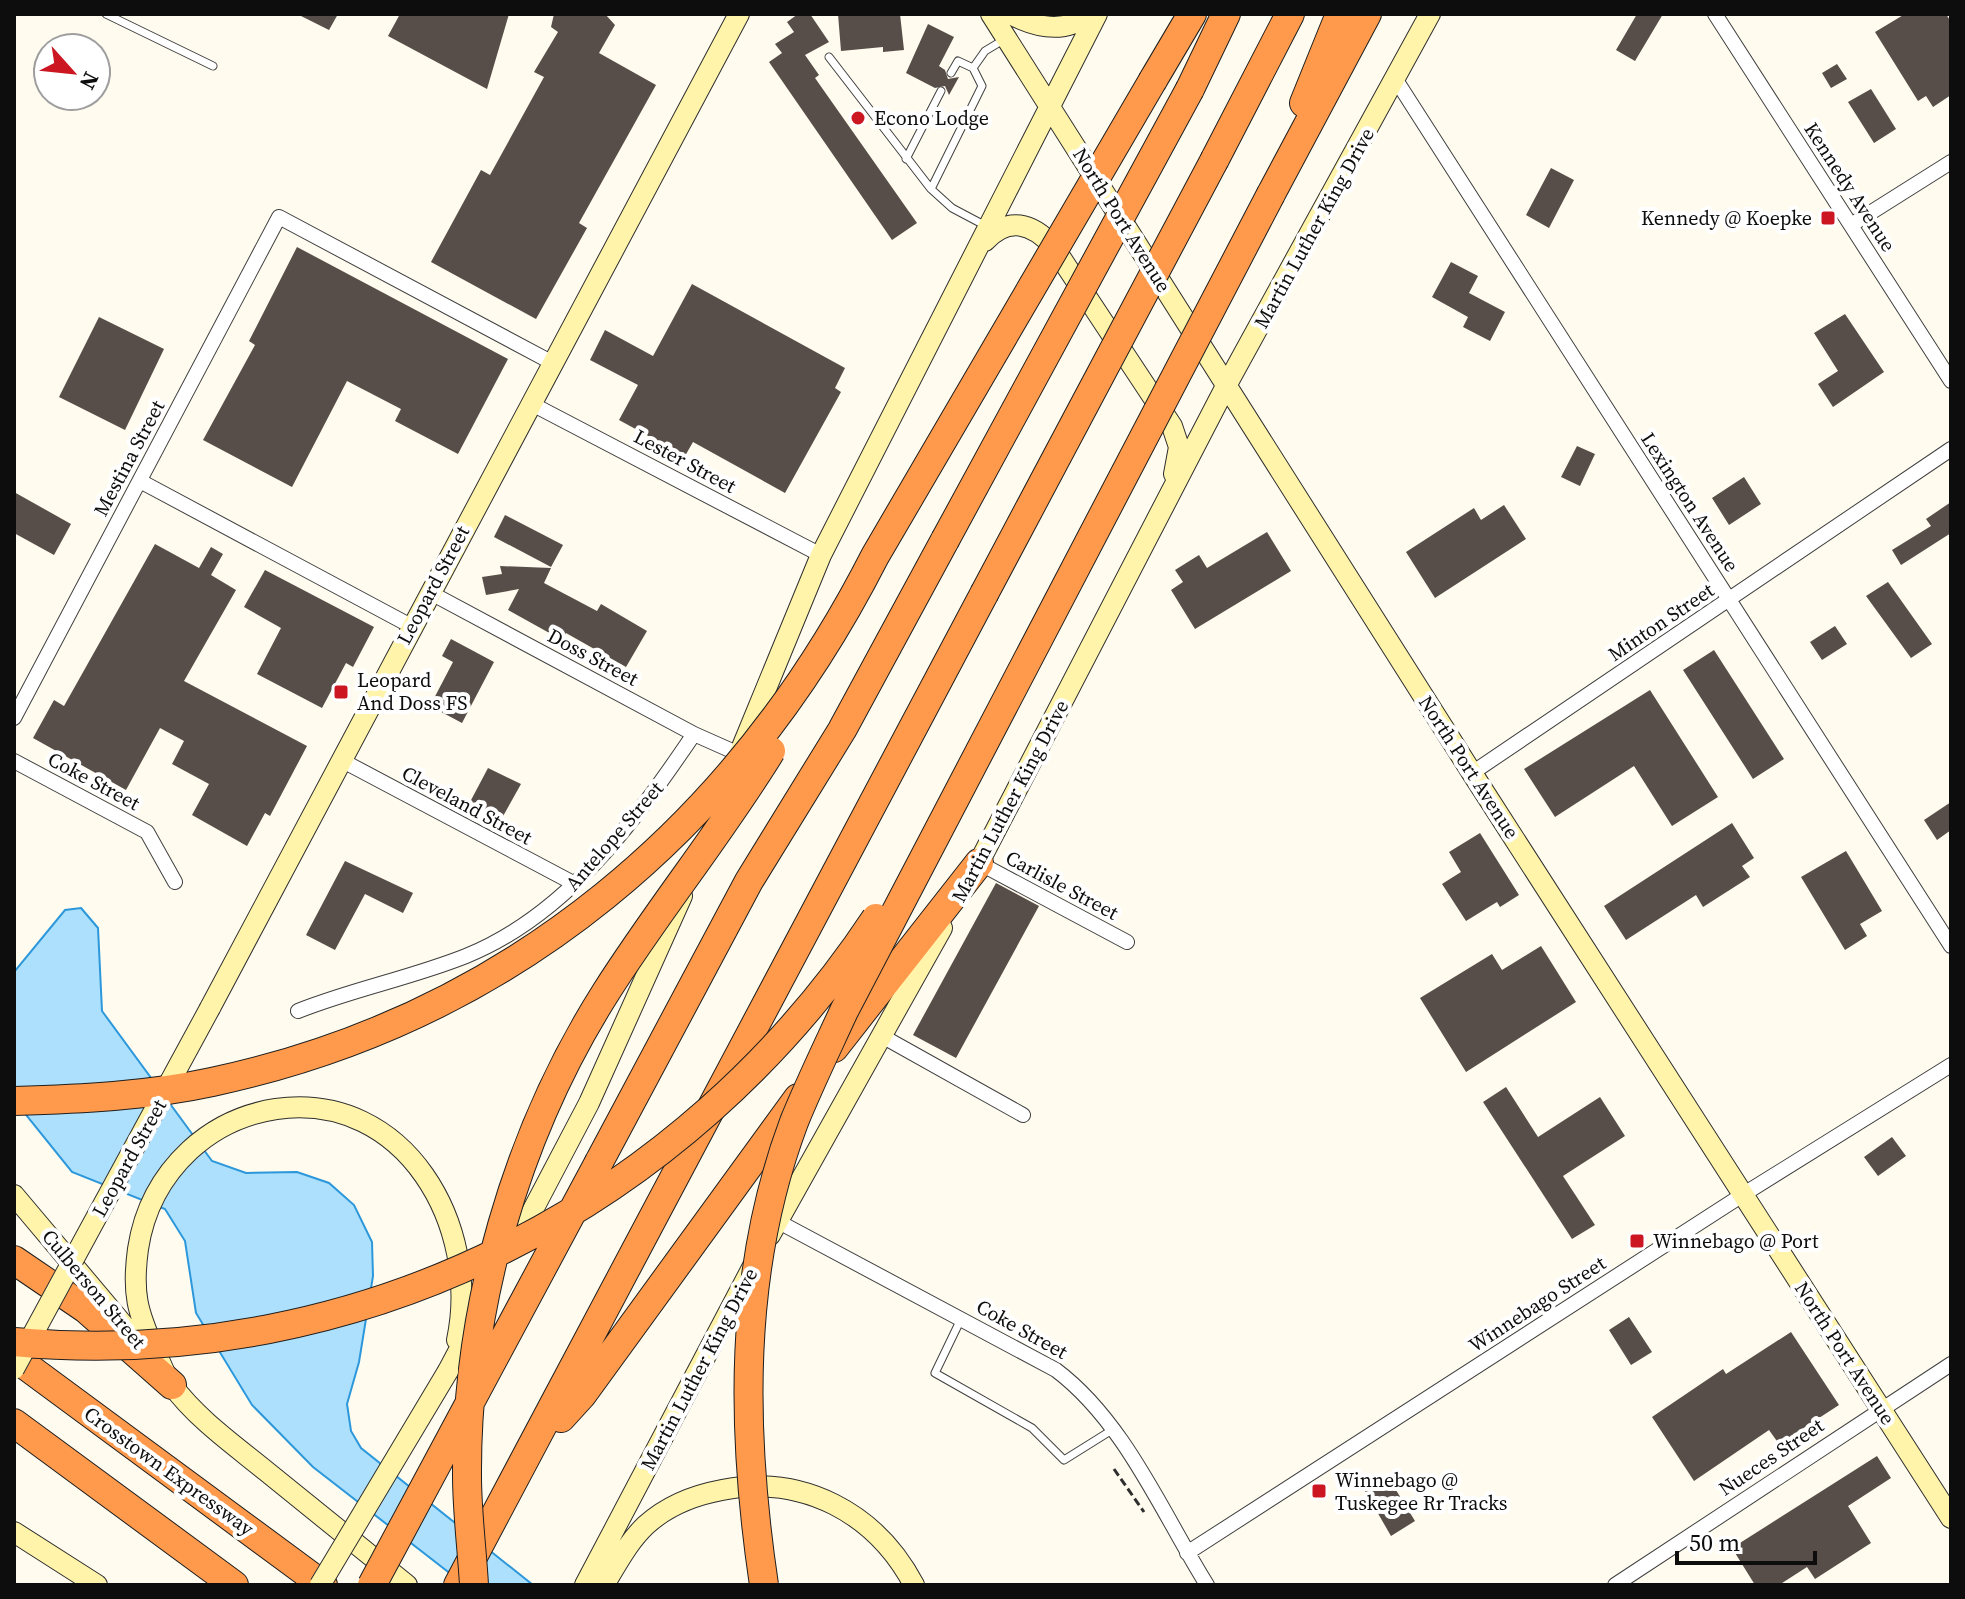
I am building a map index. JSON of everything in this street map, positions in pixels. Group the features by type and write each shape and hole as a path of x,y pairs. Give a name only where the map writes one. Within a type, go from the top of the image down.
{"highway":[{"path":"474,1585 467,1475 476,1343 501,1226 534,1133 605,994 764,764 807,695 875,556 1192,14"},
{"path":"372,1585 749,881 842,730 1190,89 1226,14"},
{"path":"458,1585 1290,14"},
{"path":"1271,194 1340,14"},
{"path":"764,1585 748,1448 747,1346 765,1223 794,1123 844,1011 1367,14"},
{"path":"14,1101 86,1099 212,1082 342,1044 398,1023 464,990 548,939 633,874 701,810 750,752 844,618"},
{"path":"14,1342 60,1346 148,1344 290,1325 338,1313 469,1266 557,1221 633,1174 685,1134 797,1026 845,964 962,783"},
{"path":"530,1451 582,1395 857,1017 979,863"},
{"path":"14,1260 86,1309 172,1385"},
{"name":"Crosstown Expressway","path":"14,1357 321,1585"},
{"path":"14,1423 234,1585"}],"main road":[{"name":"Leopard Street","path":"14,1369 210,1008 551,362 739,14"},
{"name":"North Port Avenue","path":"991,14 1472,773 1951,1518"},
{"path":"1010,14 1040,27 1050,27 1067,26 1089,14"},
{"path":"321,1585 448,1371 589,1103 705,842 821,555 1048,103 1097,14"},
{"name":"Martin Luther King Drive","path":"585,1585 777,1221 979,863 1226,386 1430,14"},
{"path":"976,250 1004,226 1023,224 1038,229 1053,246 1172,426 1179,447 1165,505"},
{"path":"407,1585 224,1437 172,1385 135,1300 142,1223 152,1198 174,1165 202,1139 256,1112 306,1107 325,1110 367,1125 409,1156 428,1179 449,1222 460,1260 463,1295 461,1321 448,1371"},
{"name":"Culberson Street","path":"14,1195 112,1307 172,1385"},
{"path":"604,1585 632,1539 648,1523 671,1507 706,1493 745,1485 806,1491 839,1505 874,1530 903,1564 914,1585"},
{"path":"14,1532 97,1585"}],"street":[{"name":"Kennedy Avenue","path":"1715,14 1951,381"},
{"name":"Lexington Avenue","path":"1396,80 1951,946"},
{"path":"1851,225 1951,162"},
{"name":"Mestina Street","path":"14,718 279,217 551,362"},
{"name":"Lester Street","path":"530,403 821,555"},
{"name":"Minton Street","path":"1472,773 1951,449"},
{"path":"140,481 411,626"},
{"name":"Doss Street","path":"429,592 694,734 739,754"},
{"name":"Antelope Street","path":"298,1011 347,992 470,955 510,933 575,884 652,794 694,734"},
{"name":"Cleveland Street","path":"341,760 575,884"},
{"name":"Coke Street","path":"14,761 147,832 175,882"},
{"name":"Carlisle Street","path":"979,863 1127,942"},
{"path":"880,1035 1023,1115"},
{"name":"Winnebago Street","path":"1187,1553 1744,1194 1951,1065"},
{"name":"Coke Street","path":"777,1221 1056,1370 1077,1385 1113,1429 1207,1585"},
{"name":"Nueces Street","path":"1615,1585 1951,1364"}],"lane":[{"path":"106,14 213,66"},
{"path":"973,68 985,51 1007,38"},
{"path":"829,57 931,189 952,208 988,227"},
{"path":"931,189 982,86 973,68 958,61 951,73"},
{"path":"906,159 941,91"},
{"path":"961,1319 935,1373 1032,1428 1064,1460 1113,1429"}],"water":[{"path":"81,908 98,928 102,1011 212,1161 246,1173 297,1172 329,1183 354,1205 372,1242 373,1276 359,1362 347,1404 351,1431 361,1448 533,1585 465,1585 313,1467 252,1405 196,1313 185,1241 165,1209 72,1172 14,1100 14,972 65,910"}],"building":[{"path":"297,14 338,14 329,30"},
{"path":"400,14 509,14 487,89 388,36"},
{"path":"554,14 605,14 615,25 599,53 656,85 579,223 587,228 536,319 431,262 481,170 490,175 544,77 534,72 558,32 551,27"},
{"path":"798,14 810,14 829,42 805,55 819,75 815,78 917,223 892,240 769,62 782,53 775,44 794,32 787,22"},
{"path":"838,14 900,14 904,50 883,52 883,47 841,51"},
{"path":"1637,14 1663,14 1635,61 1616,50"},
{"path":"1905,14 1946,14 1951,22 1951,95 1933,107 1926,96 1918,101 1875,32"},
{"path":"928,24 954,37 939,66 945,70 948,79 959,77 949,95 945,86 935,88 906,73"},
{"path":"1837,64 1847,79 1831,88 1822,73"},
{"path":"1871,89 1896,129 1874,143 1848,102"},
{"path":"1551,168 1574,180 1549,228 1526,215"},
{"path":"297,247 508,359 458,454 395,421 401,409 347,381 292,487 203,440 255,345 249,341"},
{"path":"1451,262 1478,276 1469,293 1505,312 1490,341 1463,327 1468,317 1432,297"},
{"path":"692,284 845,368 835,388 841,392 785,493 693,442 685,456 619,420 638,385 590,360 605,330 653,356"},
{"path":"1845,314 1884,372 1833,407 1818,384 1838,371 1814,333"},
{"path":"99,317 164,349 125,430 59,397"},
{"path":"1577,446 1595,454 1580,486 1561,477"},
{"path":"1744,477 1761,504 1729,525 1712,498"},
{"path":"14,492 71,524 54,555 14,533"},
{"path":"1951,502 1951,533 1901,565 1892,550 1931,526 1926,519"},
{"path":"1504,505 1526,539 1435,598 1406,552 1474,508 1481,520"},
{"path":"505,515 563,545 551,567 494,537"},
{"path":"1267,532 1291,571 1195,629 1171,590 1183,582 1175,570 1199,555 1207,568"},
{"path":"155,544 199,568 211,547 223,554 211,575 236,590 184,681 307,746 270,816 265,813 247,846 192,815 209,784 172,764 184,741 160,728 126,790 33,738 54,700 64,706"},
{"path":"500,566 551,568 544,583 597,611 601,604 647,631 626,667 566,633 562,640 508,610 519,589 486,595 482,577 502,574"},
{"path":"265,570 374,627 353,667 346,663 322,708 257,674 281,628 244,607"},
{"path":"1888,582 1932,644 1911,658 1866,596"},
{"path":"1835,626 1847,644 1822,660 1810,642"},
{"path":"451,639 494,662 462,723 430,706 453,662 442,656"},
{"path":"1714,650 1784,759 1753,779 1683,670"},
{"path":"1650,690 1718,797 1672,826 1634,766 1555,817 1524,769"},
{"path":"488,768 521,784 502,818 470,802"},
{"path":"1951,802 1951,830 1937,840 1924,820"},
{"path":"1732,823 1754,858 1742,866 1750,877 1703,907 1696,895 1626,940 1604,906"},
{"path":"1480,833 1519,895 1500,907 1497,902 1466,921 1442,884 1461,872 1449,852"},
{"path":"1846,851 1882,911 1860,924 1867,936 1845,950 1801,877"},
{"path":"345,861 413,893 403,913 365,894 335,950 306,935"},
{"path":"996,883 1039,906 956,1058 913,1035"},
{"path":"1541,946 1576,1002 1466,1072 1420,998 1492,954 1502,970"},
{"path":"1506,1087 1538,1137 1600,1097 1625,1136 1563,1176 1595,1225 1572,1239 1483,1102"},
{"path":"1892,1137 1906,1156 1878,1176 1864,1157"},
{"path":"1629,1317 1652,1352 1631,1365 1609,1330"},
{"path":"1791,1332 1839,1405 1779,1444 1769,1430 1694,1481 1652,1417 1723,1369 1726,1374"},
{"path":"1877,1456 1891,1478 1848,1506 1871,1543 1815,1579 1807,1567 1779,1585 1755,1585 1732,1548"},
{"path":"1388,1477 1415,1521 1391,1536 1365,1491"}],"place":[{"name":"Econo Lodge","path":"858,118"},
{"name":"Kennedy @ Koepke","path":"1828,218"},
{"name":"Leopard And Doss FS","path":"341,692"},
{"name":"Winnebago @ Port","path":"1637,1241"},
{"name":"Winnebago @ Tuskegee Rr Tracks","path":"1319,1491"}]}
